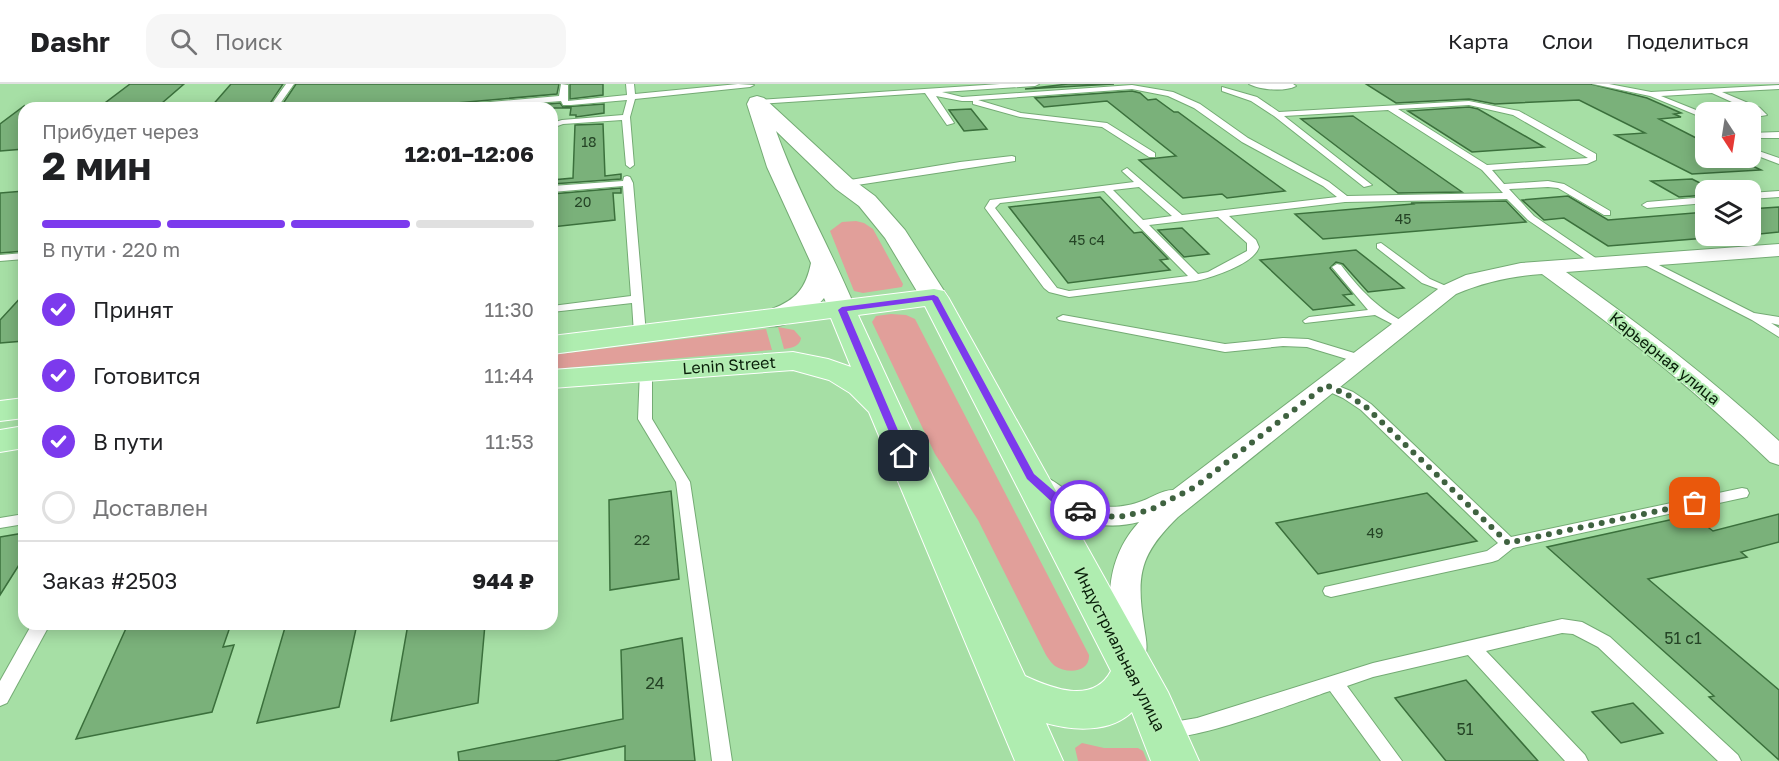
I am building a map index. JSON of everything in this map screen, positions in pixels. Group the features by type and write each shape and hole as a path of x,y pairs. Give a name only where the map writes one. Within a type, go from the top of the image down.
{"main road":[{"name":"Индустриальная улица","path":"752,90 844,184 867,201 896,235 934,297 1134,671 1169,746"},
{"path":"752,90 778,167 824,262 886,415 1039,761"},
{"path":"770,319 797,309 813,297 822,280 824,262"},
{"path":"558,344 934,297"},
{"path":"770,319 801,323 809,327 815,340 812,347 781,361"},
{"name":"Lenin Street","path":"558,378 781,361 816,364 838,372 868,392 886,415"},
{"path":"0,411 18,409"},
{"path":"0,441 18,439"},
{"path":"1009,689 1041,705 1063,710 1089,710 1108,704 1122,694 1134,671"}],"street":[{"path":"1134,671 1125,603 1128,566 1134,550 1144,535 1195,487 1449,290 1486,275 1546,267 1779,250"},
{"name":"Карьерная улица","path":"1546,267 1639,337 1726,408 1779,456"},
{"path":"1030,477 1057,500 1085,512 1102,516 1135,515 1195,487"}],"lane":[{"path":"277,102 290,84"},
{"path":"630,84 631,98 626,117 630,165"},
{"path":"564,85 563,98 566,103 571,103 752,90 901,88 962,84"},
{"path":"928,92 1035,84"},
{"path":"1253,84 1266,87 1292,86"},
{"path":"1597,84 1651,94 1695,112"},
{"path":"962,99 1132,87 1170,94 1197,106 1245,140 1326,184 1346,199"},
{"path":"1651,94 1779,87"},
{"path":"901,88 993,105 1020,116 1104,124 1152,155"},
{"path":"1224,89 1254,99 1277,114 1367,185"},
{"path":"1712,90 1739,102"},
{"path":"928,92 951,123"},
{"path":"516,102 563,98"},
{"path":"1277,114 1460,103 1499,108 1516,113 1593,156 1592,160 1587,161 1485,168"},
{"path":"1389,107 1485,168 1532,218 1598,263"},
{"path":"558,124 626,117"},
{"path":"1761,136 1779,135"},
{"path":"1761,156 1778,164"},
{"path":"844,184 1012,159"},
{"path":"1127,171 1179,218"},
{"path":"558,188 628,181 640,334"},
{"path":"1142,184 999,200 993,202 990,208 1053,290 1069,294 1196,278 1212,274 1251,253 1254,247 1252,242 1220,213"},
{"path":"1502,187 1548,184 1562,186 1607,213"},
{"path":"1106,188 1196,278"},
{"path":"1761,195 1779,194"},
{"path":"1141,223 1346,199 1510,196"},
{"path":"1647,205 1695,201"},
{"path":"1381,246 1426,281 1449,290"},
{"path":"0,258 18,256"},
{"path":"1643,260 1779,333"},
{"path":"1337,267 1361,298 1376,312 1404,326"},
{"path":"558,308 637,299"},
{"path":"1309,321 1376,312"},
{"path":"1751,316 1779,321"},
{"path":"1063,318 1225,348 1283,342 1308,343 1360,360"},
{"path":"646,371 645,419 683,482 722,761"},
{"path":"1326,385 1348,395 1366,407 1508,543"},
{"path":"1331,591 1492,556 1508,543 1742,493"},
{"path":"0,523 18,520"},
{"path":"1169,746 1197,726 1373,670 1562,626 1576,627 1604,642 1731,761"},
{"path":"0,698 38,630"},
{"path":"1472,647 1578,761"},
{"path":"1334,682 1392,761"}],"shaded area":[{"path":"856,221 873,229 903,284 902,287 863,293 854,291 830,231 842,222"},
{"path":"906,315 915,319 1089,655 1086,665 1082,668 1071,671 1060,669 1048,658 978,520 935,454 872,322 876,316"},
{"path":"778,327 794,330 801,338 799,343 784,349"},
{"path":"766,329 772,350 558,368 558,354"},
{"path":"1082,743 1104,748 1138,748 1143,751 1147,761 1078,761 1075,748"}],"building":[{"path":"130,84 184,84 163,102 106,102"},
{"path":"231,84 283,84 271,102 215,102"},
{"path":"296,84 559,84 557,94 467,102 284,102"},
{"path":"570,84 603,84 603,95 570,99"},
{"path":"1068,84 1114,84 1025,89"},
{"path":"1366,84 1591,84 1647,98 1681,113 1674,114 1681,117 1659,119 1695,137 1695,168 1757,168 1761,170 1692,174 1615,135 1645,133 1579,100 1495,104 1469,99 1396,103"},
{"path":"1132,91 1140,93 1148,100 1156,99 1174,112 1178,112 1285,191 1227,198 1222,194 1183,198 1139,160 1176,156 1107,101 1044,107 1035,98"},
{"path":"558,103 563,107 604,104 604,113 576,117 576,115 570,115 571,108 558,108"},
{"path":"1469,107 1478,109 1544,147 1472,152 1408,111"},
{"path":"971,109 987,129 964,131 949,110"},
{"path":"18,110 18,150 0,151 0,124"},
{"path":"1353,116 1462,192 1398,193 1301,119"},
{"path":"603,124 605,176 621,174 621,179 558,184 558,179 573,178 575,125"},
{"path":"1692,179 1695,180 1695,196 1679,197 1651,181"},
{"path":"621,188 621,193 613,193 615,220 558,226 558,193"},
{"path":"18,192 18,252 0,253 0,193"},
{"path":"1568,196 1608,220 1695,213 1695,239 1608,246 1564,218 1544,220 1522,200"},
{"path":"1100,197 1134,233 1142,232 1168,259 1160,260 1170,270 1068,283 1009,207"},
{"path":"1506,201 1526,222 1323,239 1295,214 1413,204 1411,203"},
{"path":"1779,207 1779,232 1761,234 1761,208"},
{"path":"1182,228 1209,254 1184,257 1158,230"},
{"path":"1356,250 1404,288 1368,292 1343,264 1336,262 1330,268 1352,294 1343,295 1354,305 1313,310 1260,260"},
{"path":"18,300 18,342 0,343 0,320"},
{"path":"671,491 679,579 610,590 609,500"},
{"path":"1427,493 1477,541 1318,574 1276,523"},
{"path":"1779,514 1779,542 1741,552 1747,557 1648,579 1779,690 1779,760 1709,697 1714,696 1547,547 1692,515 1713,531"},
{"path":"18,534 18,566 0,595 0,537"},
{"path":"125,630 229,630 223,647 234,645 212,712 76,739"},
{"path":"284,630 356,630 339,707 257,723"},
{"path":"407,630 484,630 478,703 391,721"},
{"path":"682,638 695,761 625,761 625,746 555,761 459,761 458,752 623,719 621,650"},
{"path":"1466,680 1538,761 1446,761 1395,698"},
{"path":"1633,703 1663,733 1621,743 1592,712"}],"way so far":[{"path":"1080,510 1102,516 1119,517 1150,510 1195,487 1326,385 1348,395 1366,407 1508,543 1695,503"}],"route":[{"path":"904,456 842,310 934,297 1030,477 1057,500 1080,510"}]}
